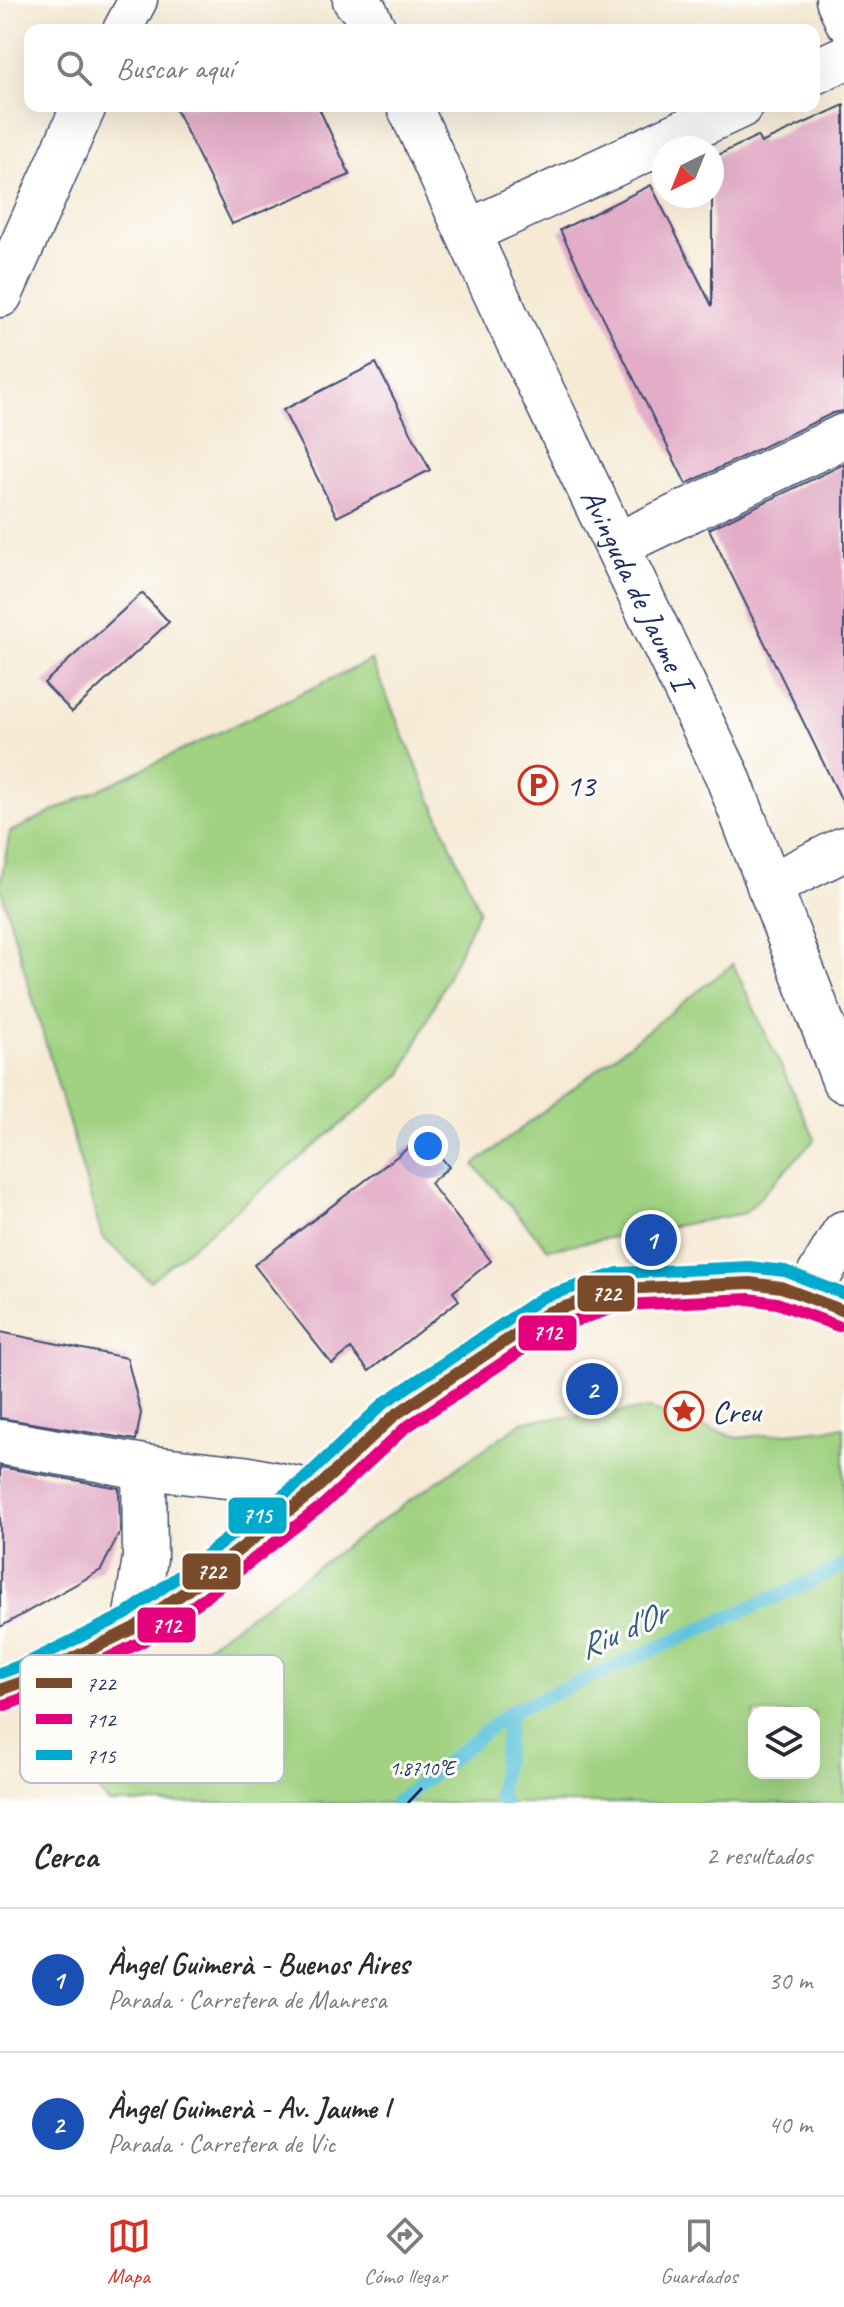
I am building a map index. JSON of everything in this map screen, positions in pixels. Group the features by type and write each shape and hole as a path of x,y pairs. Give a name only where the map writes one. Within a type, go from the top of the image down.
{"street":[{"path":"125,24 138,0"},
{"path":"355,0 371,24"},
{"path":"835,0 844,21"},
{"path":"820,69 844,58"},
{"path":"0,295 81,112"},
{"name":"Avinguda de Jaume I","path":"412,112 727,775 844,1080"},
{"path":"468,232 727,112"},
{"path":"617,545 844,436"},
{"path":"769,886 844,849"},
{"path":"79,1655 134,1628 189,1589 313,1492 395,1415 549,1312 620,1289 750,1283 781,1287 825,1304 844,1233"},
{"path":"0,1442 144,1467 244,1478 313,1492"},
{"path":"134,1628 145,1558 144,1467"},
{"path":"0,1690 20,1683"}],"green space":[{"path":"371,660 479,910 402,1074 150,1281 102,1237 0,886 10,832"},
{"path":"733,964 815,1139 745,1213 548,1249 474,1165"},
{"path":"650,1409 737,1438 844,1427 844,1803 109,1803 91,1783 284,1783 284,1655 194,1655 524,1421"}],"building":[{"path":"844,105 844,411 833,413 686,484 560,230 651,185 652,208 663,208 712,306 712,208 724,208 724,152 757,136 761,143"},
{"path":"177,112 321,112 350,175 232,224"},
{"path":"376,363 430,470 337,517 283,410"},
{"path":"844,464 844,805 709,529"},
{"path":"142,593 169,622 72,712 44,683"},
{"path":"424,1136 449,1167 430,1183 491,1261 453,1292 459,1300 369,1371 351,1349 332,1364 254,1265"},
{"path":"0,1332 127,1358 141,1413 136,1440 0,1418"},
{"path":"0,1467 119,1488 120,1532 101,1570 0,1627"}],"waterway":[{"name":"Riu d'Or","path":"504,1803 499,1796 510,1712 844,1565"},
{"path":"396,1803 510,1712"}],"transit line":[{"name":"715","path":"43,1655 126,1614 303,1480 385,1402 543,1297 618,1273 749,1267 785,1271 844,1294"},
{"name":"722","path":"79,1655 134,1628 189,1589 313,1492 395,1415 549,1312 620,1289 750,1283 781,1287 844,1311"},
{"name":"712","path":"115,1655 143,1641 199,1602 323,1505 405,1428 556,1327 623,1305 749,1299 777,1303 838,1326"},
{"name":"715","path":"0,1673 20,1666"},
{"name":"722","path":"0,1690 20,1683"},
{"name":"712","path":"5,1705 20,1700"}],"place":[{"name":"13","path":"538,785"},
{"name":"Àngel Guimerà - Buenos Aires","path":"651,1240"},
{"name":"Àngel Guimerà - Av. Jaume l","path":"592,1389"},
{"name":"Creu","path":"684,1411"}]}
